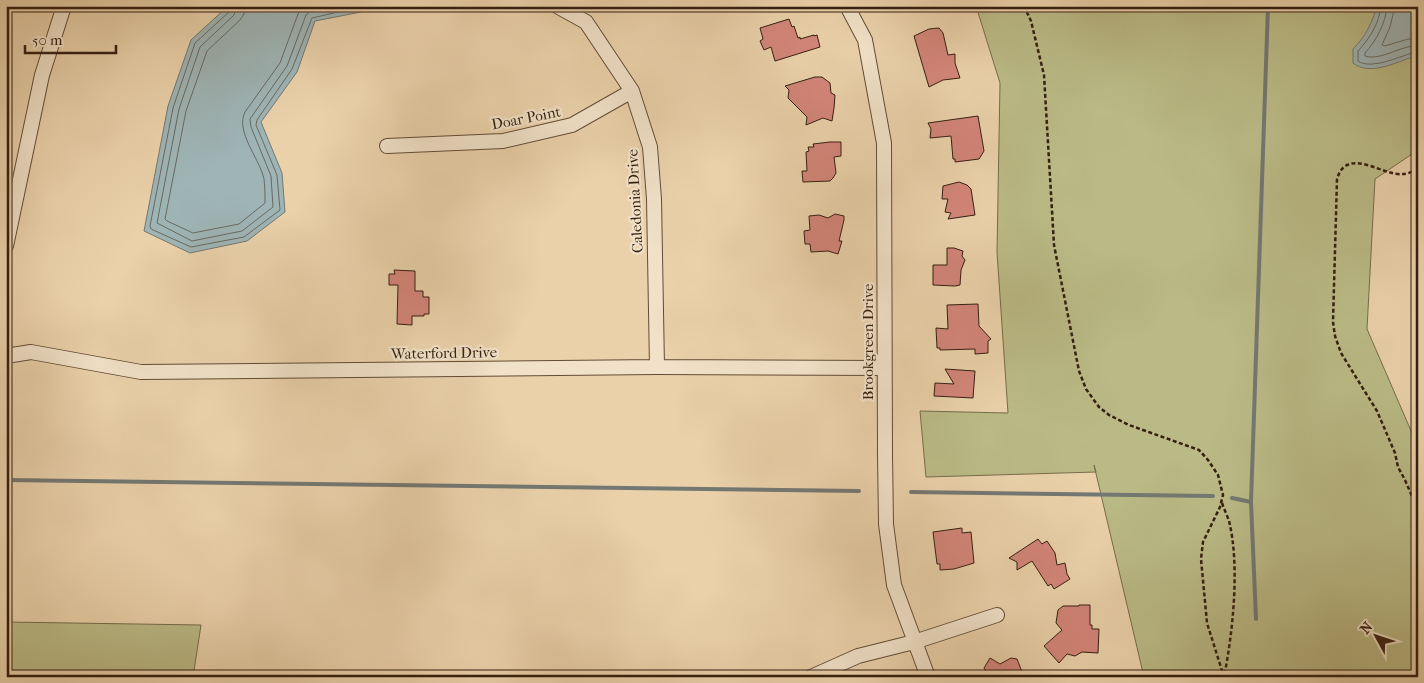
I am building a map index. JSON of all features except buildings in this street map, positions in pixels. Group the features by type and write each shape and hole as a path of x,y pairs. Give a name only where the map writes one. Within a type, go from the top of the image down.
{"street":[{"path":"6,246 42,75 64,6"},
{"name":"Caledonia Drive","path":"557,6 586,22 632,92 650,147 654,199 656,367"},
{"name":"Brookgreen Drive","path":"847,6 865,40 884,143 886,524 894,585 928,677"},
{"name":"Doar Point","path":"387,146 503,141 572,125 632,92"},
{"name":"Waterford Drive","path":"6,356 31,352 141,372 656,367 884,368"},
{"path":"811,677 858,656 914,642 997,615"}],"path":[{"path":"1024,6 1032,22 1044,75 1054,245 1079,371 1086,389 1099,407 1109,415 1199,450 1218,475 1222,495 1221,502 1203,542 1201,559 1207,623 1224,677"},
{"path":"1418,169 1402,175 1356,163 1339,172 1337,179 1333,322 1340,353 1377,411 1395,453 1398,467 1406,480 1418,510"},
{"path":"1221,502 1229,521 1234,584 1231,643 1224,677"}],"green space":[{"path":"976,6 1418,6 1418,150 1375,179 1367,329 1418,447 1418,677 1144,677 1096,472 926,477 920,411 1008,413 997,252 1000,83"},
{"path":"6,622 201,625 193,677 6,677"}],"water":[{"path":"228,6 371,6 366,11 315,21 297,72 261,122 282,173 285,212 247,241 190,253 144,231 168,106 191,40"},
{"path":"1377,6 1418,6 1418,58 1413,57 1374,68 1360,67 1353,63 1353,49 1368,29"}],"waterway":[{"path":"1256,619 1251,502 1268,6"},
{"path":"6,480 859,491"},
{"path":"911,492 1213,496"},
{"path":"1232,498 1251,502"}]}
